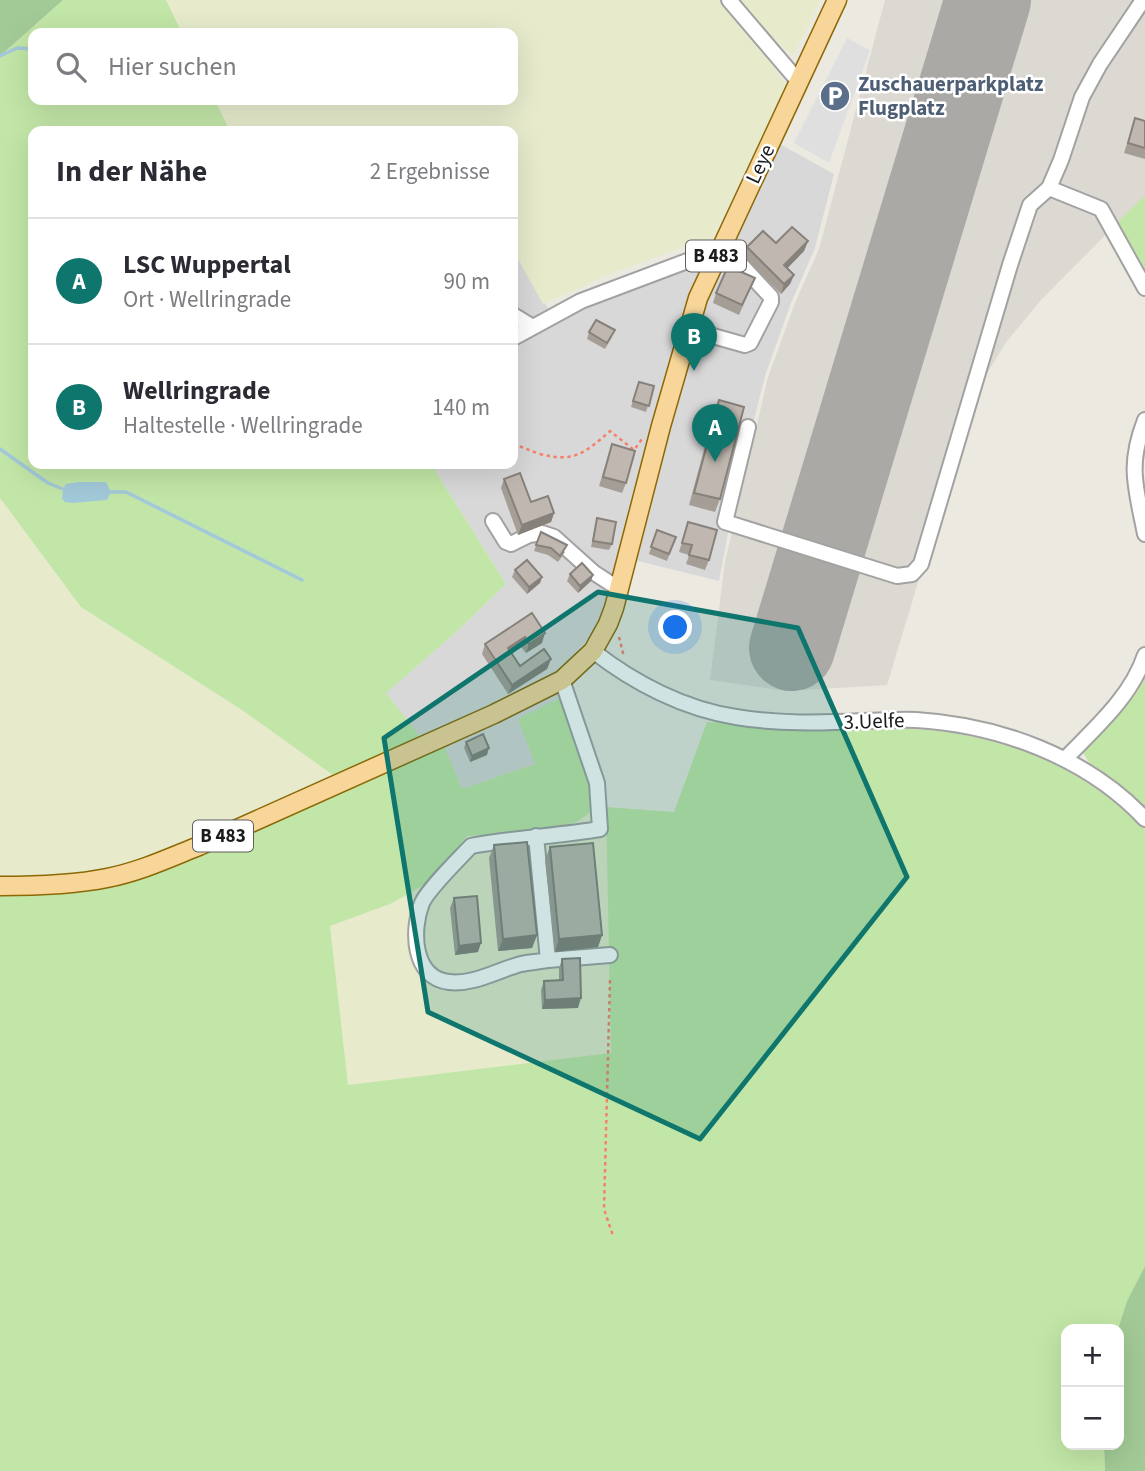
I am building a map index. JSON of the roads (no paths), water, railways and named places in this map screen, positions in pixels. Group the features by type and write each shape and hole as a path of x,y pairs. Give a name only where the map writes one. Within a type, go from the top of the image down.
{"main road":[{"name":"Leye","path":"688,329 719,249 837,0"},
{"name":"B 483","path":"0,886 74,883 109,878 150,866 433,741 562,680 593,651 608,624 688,329"}],"street":[{"path":"729,0 799,82"},
{"path":"748,427 725,522 880,572 897,576 912,574 921,564 1030,205 1038,195 1049,188 1062,160 1082,97 1100,64 1143,0"},
{"path":"1049,188 1101,209 1145,288"},
{"path":"518,335 600,293 719,249 732,255 767,290 771,302 750,343 745,345 688,329"},
{"path":"518,318 531,326"},
{"path":"1145,420 1136,447 1133,469 1145,534"},
{"path":"493,521 506,542 511,544 530,535 542,533 554,537 593,572 619,589"},
{"name":"3.Uelfe","path":"593,651 637,681 664,694 693,706 734,717 781,722 915,720 967,726 1027,743 1065,760 1122,797 1145,819"},
{"path":"1065,760 1116,706 1138,676 1145,655"},
{"path":"562,680 597,783 600,829 471,846 423,902 416,939 421,963 431,977 450,982 480,979 524,963 610,956"},
{"path":"536,836 548,960"}],"water":[{"path":"106,482 111,492 107,500 65,502 62,499 66,484"}],"waterway":[{"path":"0,56 17,48 28,49"},
{"path":"0,449 28,469"},
{"path":"28,469 48,483 63,489"},
{"path":"111,492 126,492 302,580"}],"place":[{"name":"Zuschauerparkplatz Flugplatz","path":"835,96"},
{"name":"Wellringrade","path":"694,371"},
{"name":"LSC Wuppertal","path":"715,462"}]}
